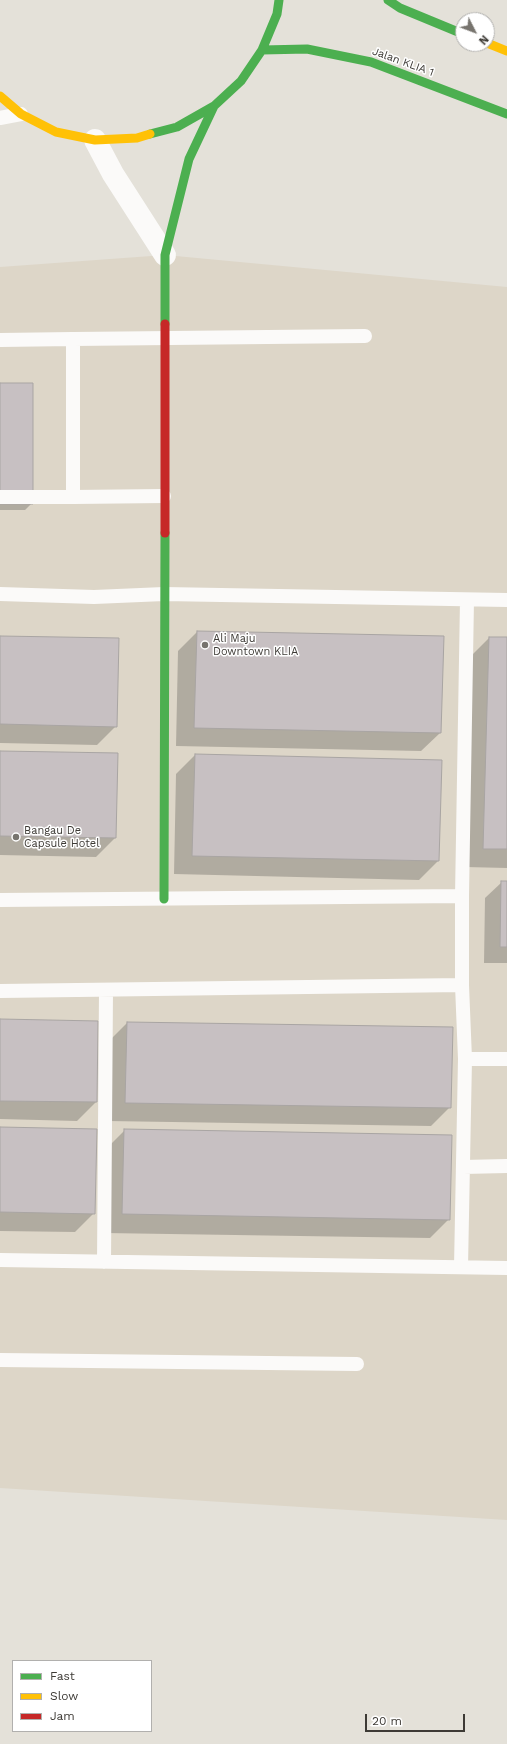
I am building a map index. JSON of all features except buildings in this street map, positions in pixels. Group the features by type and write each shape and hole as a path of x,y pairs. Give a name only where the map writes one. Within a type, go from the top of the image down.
{"street":[{"path":"0,96 21,114 56,132 95,140 144,137 177,127 214,106 241,81 262,50 277,14 279,0"},
{"path":"388,0 400,8 455,31"},
{"path":"495,46 507,51"},
{"name":"Jalan KLIA 1","path":"262,50 307,49 371,62 507,114"},
{"path":"164,899 165,255 189,159 214,106"},
{"path":"95,140 113,174 165,255"}],"lane":[{"path":"0,118 21,114"},
{"path":"0,340 365,336"},
{"path":"73,339 73,496"},
{"path":"0,497 164,496"},
{"path":"0,594 94,597 164,594 507,600"},
{"path":"460,1267 466,1059 462,985 462,896 467,600"},
{"path":"0,900 462,896"},
{"path":"0,991 106,991 462,985"},
{"path":"104,1262 106,991"},
{"path":"466,1059 507,1059"},
{"path":"463,1167 507,1166"},
{"path":"0,1260 507,1268"},
{"path":"0,1360 357,1364"}],"shaded area":[{"path":"165,255 507,287 507,1520 0,1488 0,267"}],"traffic: fast":[{"path":"150,134 177,127 214,106 241,81 262,50 277,14 279,0"},
{"path":"388,0 400,8 455,31"},
{"path":"262,50 307,49 371,62 507,114"},
{"path":"165,324 165,255 189,159 214,106"},
{"path":"164,899 165,533"}],"traffic: slow":[{"path":"495,46 507,51"},
{"path":"0,96 21,114 56,132 95,140 137,138 150,134"}],"traffic: jam":[{"path":"165,324 165,533"}],"place":[{"name":"Ali Maju Downtown KLIA","path":"205,645"},
{"name":"Bangau De Capsule Hotel","path":"16,837"}]}
